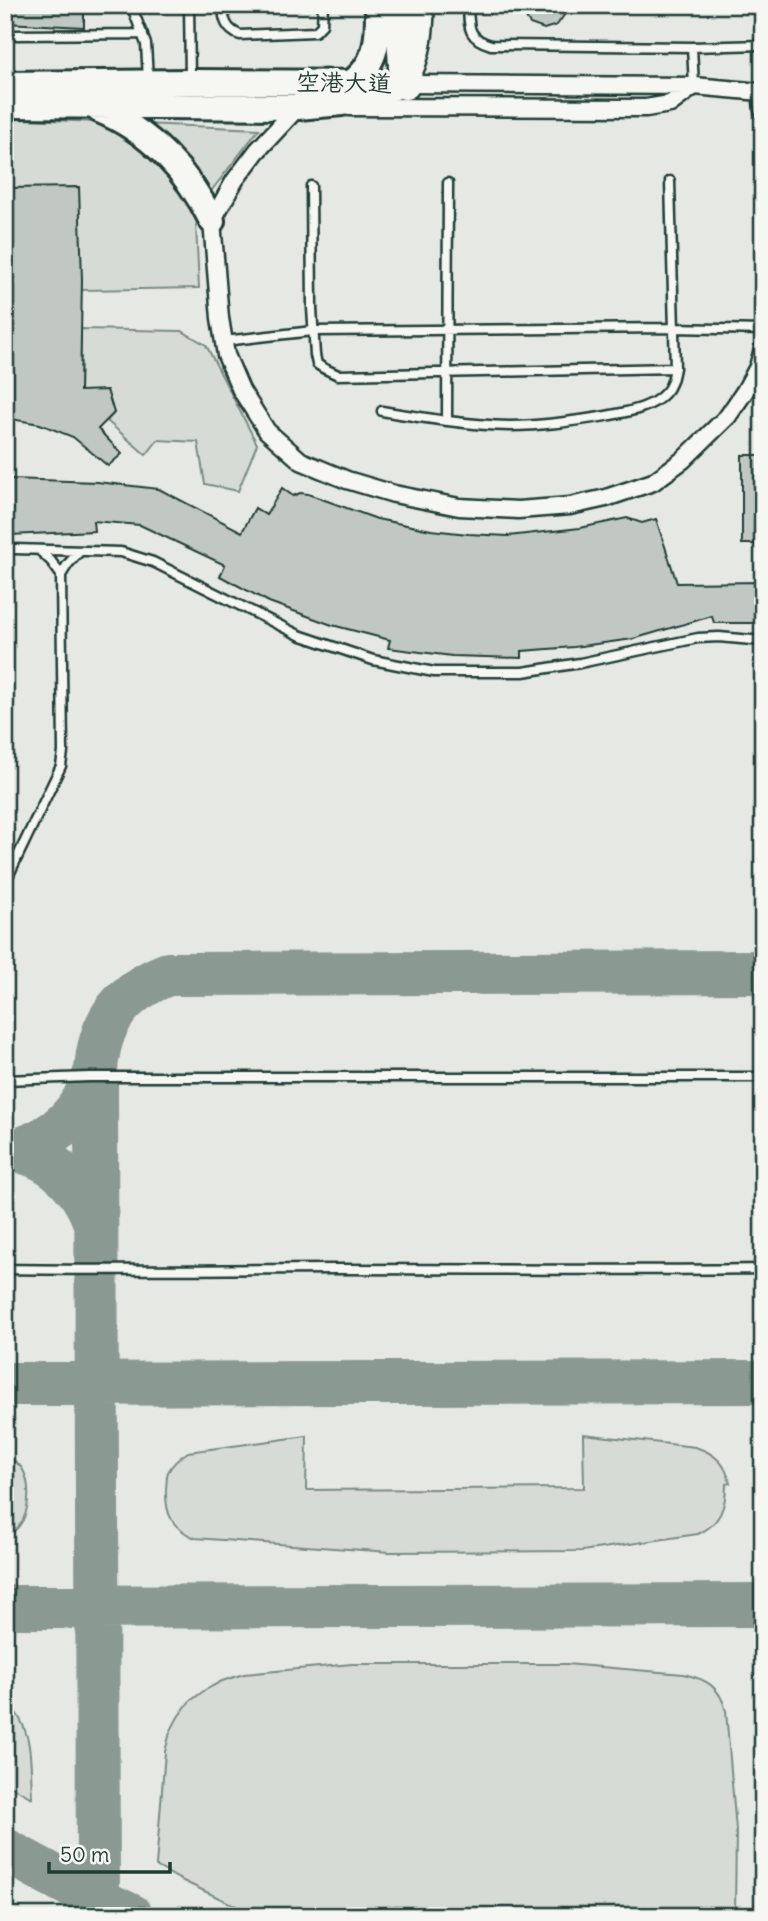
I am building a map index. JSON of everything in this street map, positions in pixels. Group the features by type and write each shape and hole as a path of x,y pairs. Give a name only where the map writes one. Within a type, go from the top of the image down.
{"highway":[{"path":"400,8 405,84"}],"main road":[{"path":"298,107 333,95 352,82 370,64 376,51 378,32 400,8"},
{"name":"空港大道","path":"5,85 148,82 405,84"},
{"name":"空港大道","path":"5,105 298,107 342,103 405,84"},
{"path":"88,106 134,127 159,148 199,195 212,221"}],"street":[{"path":"405,84 694,86 762,92 763,110"},
{"path":"694,86 670,104 646,108 298,107 242,170 212,221 220,318 226,355 241,390 267,431 301,461 382,491 460,507 518,510 570,506 606,498 653,482 683,460 750,394 763,386"},
{"path":"729,416 758,367 763,349"}],"lane":[{"path":"131,5 146,44 148,82"},
{"path":"189,5 190,82"},
{"path":"223,5 225,23 234,33 240,35 315,32 322,25 323,5"},
{"path":"468,5 473,36 491,45 763,45"},
{"path":"15,35 143,34"},
{"path":"692,47 694,86"},
{"path":"382,411 447,421 509,426 561,424 624,413 645,407 657,400 673,381 675,368 670,181"},
{"path":"447,421 448,183"},
{"path":"312,186 313,331 317,364 330,373 338,375 675,368"},
{"path":"224,341 313,331 674,328 763,330"},
{"path":"14,549 121,552 153,562 299,635 373,660 434,672 523,672 698,638 763,641"},
{"path":"39,550 61,575"},
{"path":"5,883 61,766 61,575 80,551"},
{"path":"6,1079 763,1077"},
{"path":"6,1268 632,1271 763,1269"}],"shaded area":[{"path":"5,5 763,5 763,1916 5,1916"},
{"path":"5,118 259,129 212,190 196,225 199,288 82,290 5,188"},
{"path":"81,329 182,331 206,345 257,444 238,491 205,484 198,442 158,440 146,455 107,421 114,413 107,391 80,391"},
{"path":"583,1434 695,1447 708,1452 722,1464 730,1483 726,1484 725,1500 717,1520 698,1534 582,1551 390,1552 195,1538 180,1529 168,1512 168,1472 177,1460 188,1452 307,1436 306,1490 584,1488"},
{"path":"5,1455 23,1470 28,1491 23,1520 5,1536"},
{"path":"352,1664 566,1664 683,1674 711,1685 720,1696 726,1711 736,1830 735,1916 257,1916 156,1866 165,1752 170,1732 189,1702 222,1681 244,1674"},
{"path":"5,1701 15,1711 26,1733 32,1798 5,1783"}],"building":[{"path":"5,5 84,5 84,27 5,23"},
{"path":"522,5 566,5 565,14 557,25 544,29 530,24"},
{"path":"79,187 82,280 80,391 107,390 114,413 98,429 122,454 108,466 73,437 40,424 5,418 5,188"},
{"path":"742,455 763,455 763,544 742,544"},
{"path":"10,479 97,482 159,489 242,532 255,508 266,515 282,488 293,496 308,494 377,519 468,534 508,536 580,528 627,518 642,523 656,519 677,583 763,582 763,623 714,623 712,616 633,639 522,651 522,658 452,656 388,648 390,640 332,625 269,602 220,576 225,565 140,525 93,521 94,531 10,535"}],"taxiway":[{"path":"98,1916 96,1071 102,1037 116,1010 138,990 168,974 763,972"},
{"path":"17,1150 45,1138 66,1122 83,1100 95,1073"},
{"path":"5,1150 36,1156 62,1174 83,1198 96,1227"},
{"path":"5,1384 763,1382"},
{"path":"5,1607 763,1605"},
{"path":"5,1850 132,1916"}]}
